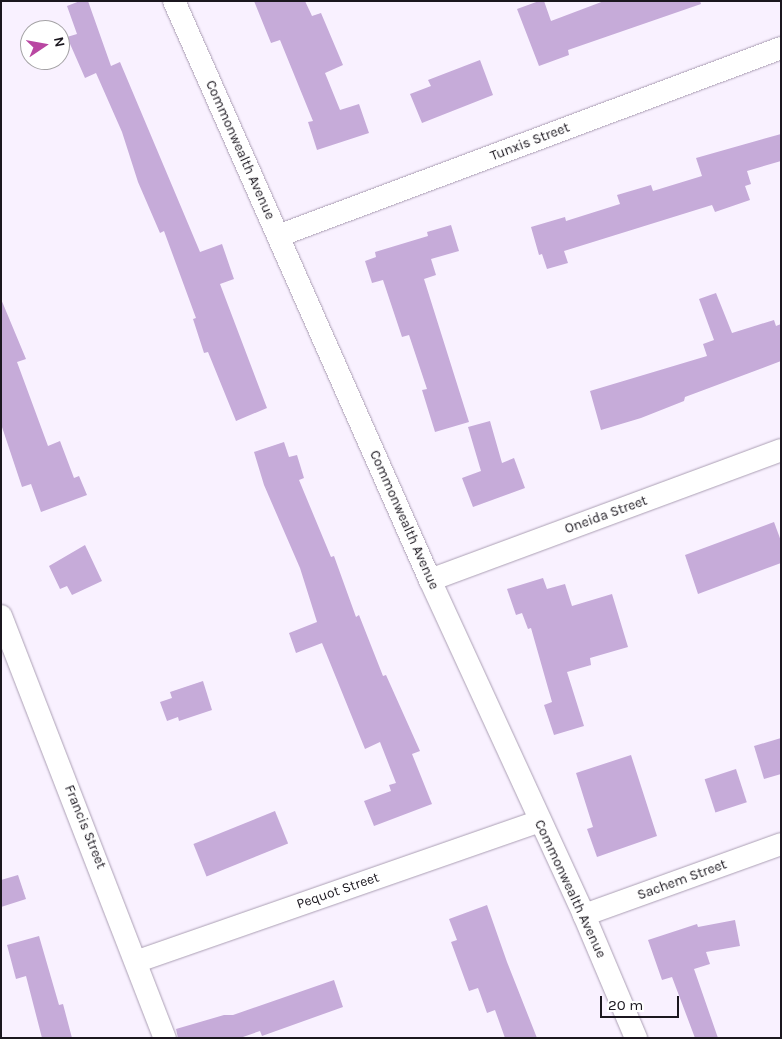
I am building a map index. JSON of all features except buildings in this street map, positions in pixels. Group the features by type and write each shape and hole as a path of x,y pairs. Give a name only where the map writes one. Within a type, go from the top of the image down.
{"street":[{"name":"Commonwealth Avenue","path":"174,1 430,580 584,915 636,1038"},
{"name":"Tunxis Street","path":"278,236 781,48"},
{"name":"Oneida Street","path":"430,580 781,450"},
{"name":"Francis Street","path":"1,616 138,962 165,1038"},
{"name":"Pequot Street","path":"138,962 539,820"},
{"name":"Sachem Street","path":"584,915 781,844"}]}
